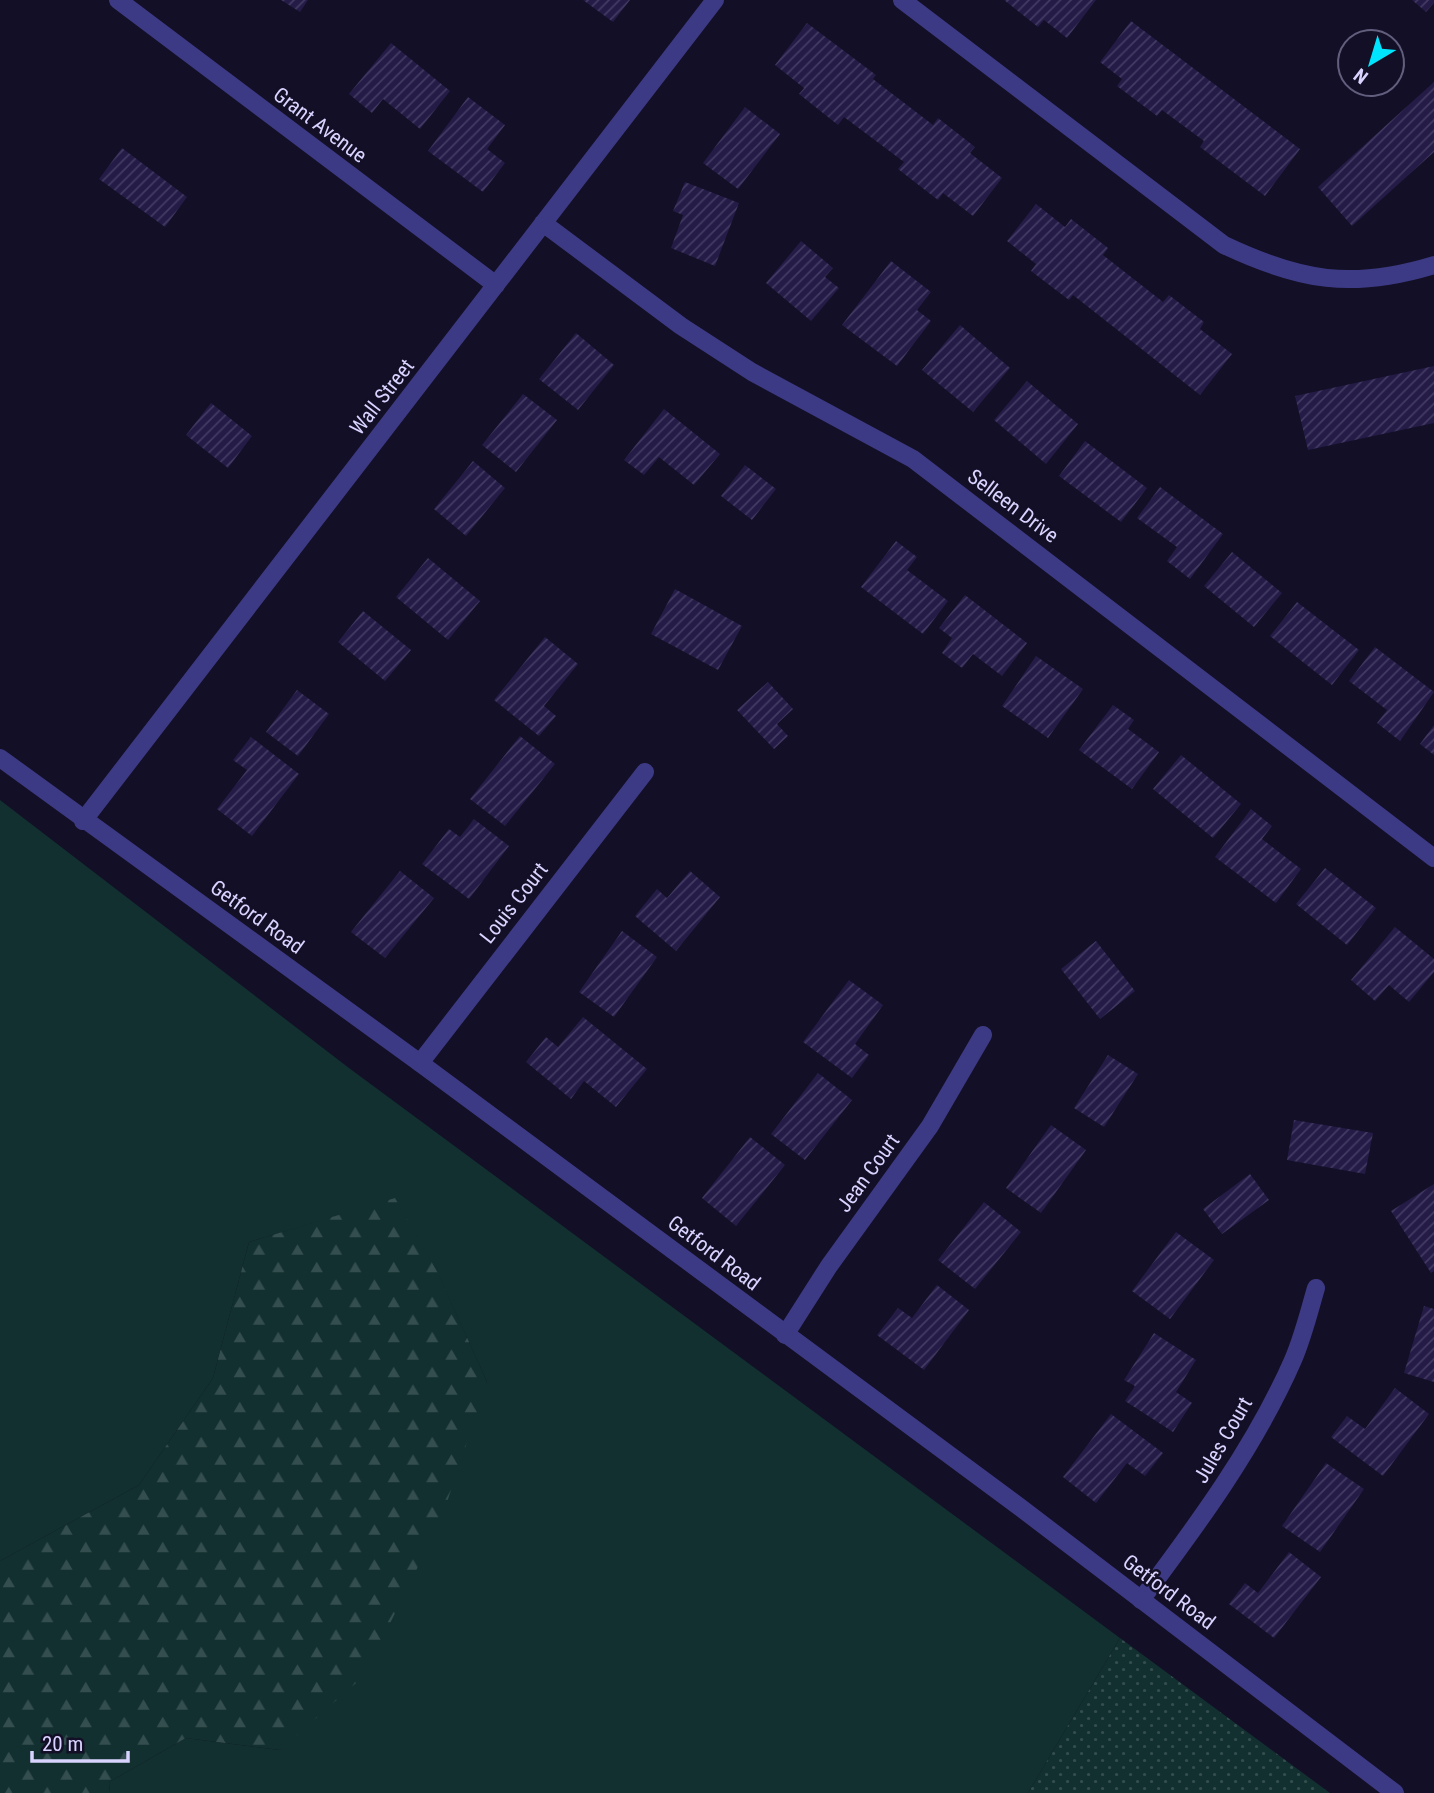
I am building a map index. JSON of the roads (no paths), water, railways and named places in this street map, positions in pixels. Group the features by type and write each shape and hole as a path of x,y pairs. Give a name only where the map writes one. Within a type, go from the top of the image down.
{"street":[{"name":"Grant Avenue","path":"118,0 496,285"},
{"name":"Wall Street","path":"83,821 715,0"},
{"path":"902,0 1224,245 1269,266 1308,277 1358,280 1399,276 1434,265"},
{"name":"Selleen Drive","path":"543,223 681,326 752,372 913,458 1434,858"},
{"name":"Getford Road","path":"0,758 83,821 420,1063 1141,1600 1395,1793"},
{"name":"Louis Court","path":"420,1063 645,772"},
{"name":"Jean Court","path":"785,1335 829,1266 930,1126 983,1035"},
{"name":"Jules Court","path":"1141,1600 1208,1511 1269,1407 1293,1359 1317,1288"}]}
